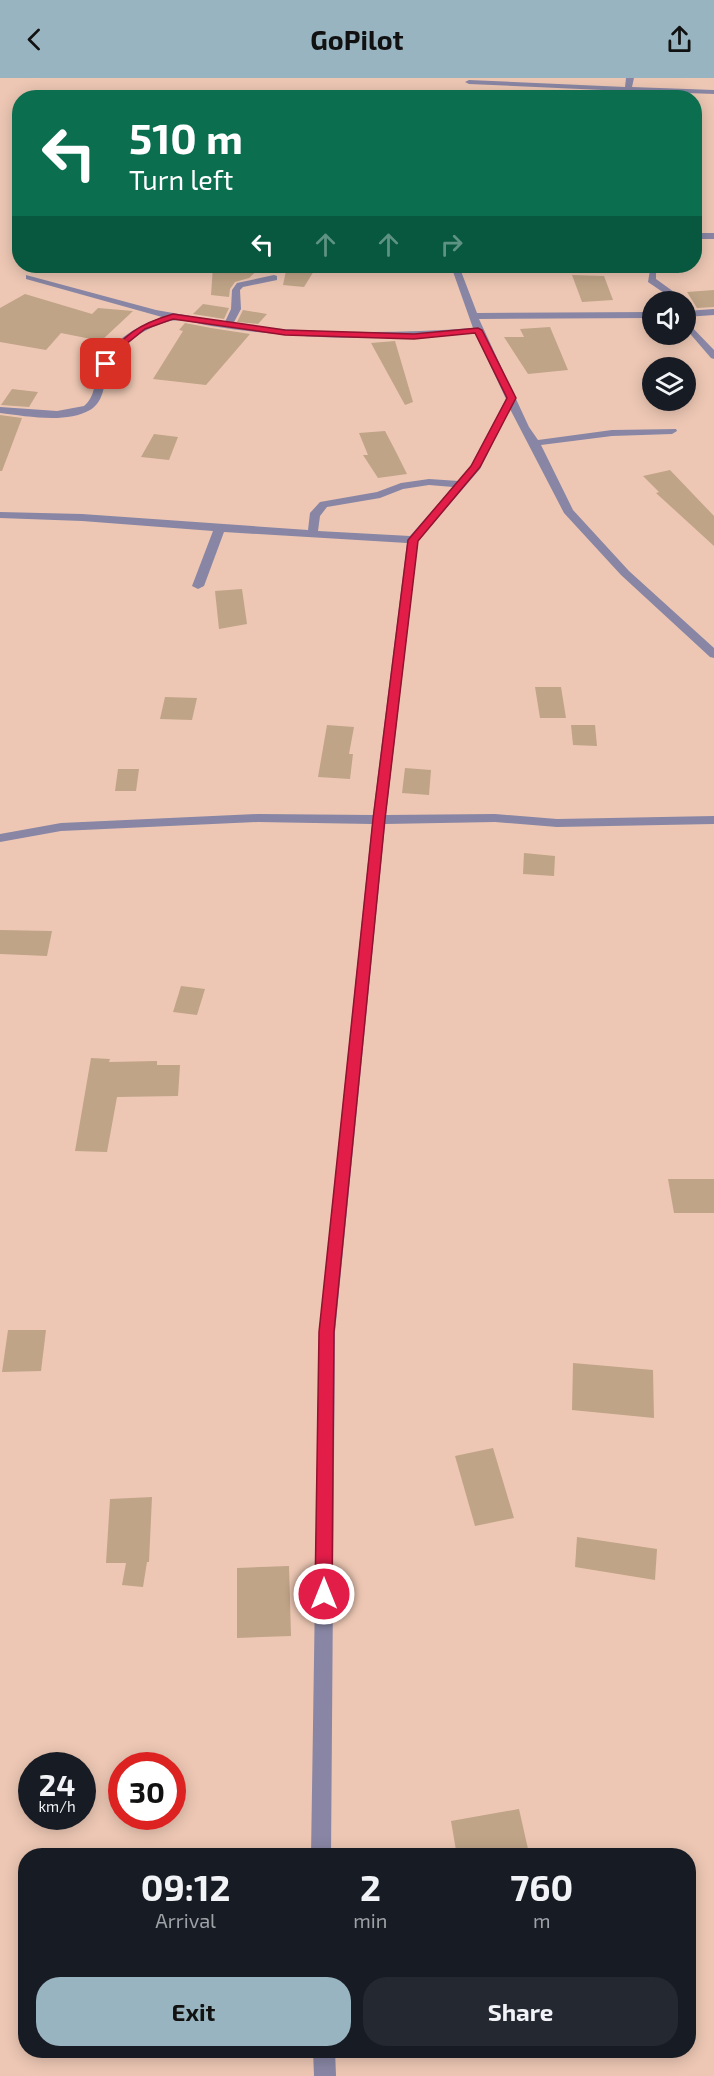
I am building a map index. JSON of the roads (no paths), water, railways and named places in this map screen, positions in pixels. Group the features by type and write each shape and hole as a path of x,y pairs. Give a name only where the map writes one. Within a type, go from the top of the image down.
{"street":[{"path":"628,89 630,78"},
{"path":"468,83 657,90"},
{"path":"458,273 475,316 478,330 524,427 535,443 568,511 625,573 714,654"},
{"path":"653,273 651,280 667,291"},
{"path":"28,277 173,317 285,333 414,336 478,330"},
{"path":"228,325 236,309 236,290 240,285 274,278"},
{"path":"696,313 714,312"},
{"path":"475,316 642,315"},
{"path":"0,410 38,413 81,411 89,408 97,399 106,364 122,343 142,327 173,317"},
{"path":"696,335 714,356"},
{"path":"321,1848 327,1332 379,819 413,540 476,467 511,398"},
{"path":"535,443 612,433 672,431"},
{"path":"313,532 314,514 317,508 324,504 380,495 401,486 429,482 462,484"},
{"path":"0,515 57,514 220,528 413,540"},
{"path":"198,586 220,528"},
{"path":"0,838 61,827 131,822 258,818 495,818 556,823 714,820"},
{"path":"324,2058 325,2076"}]}
